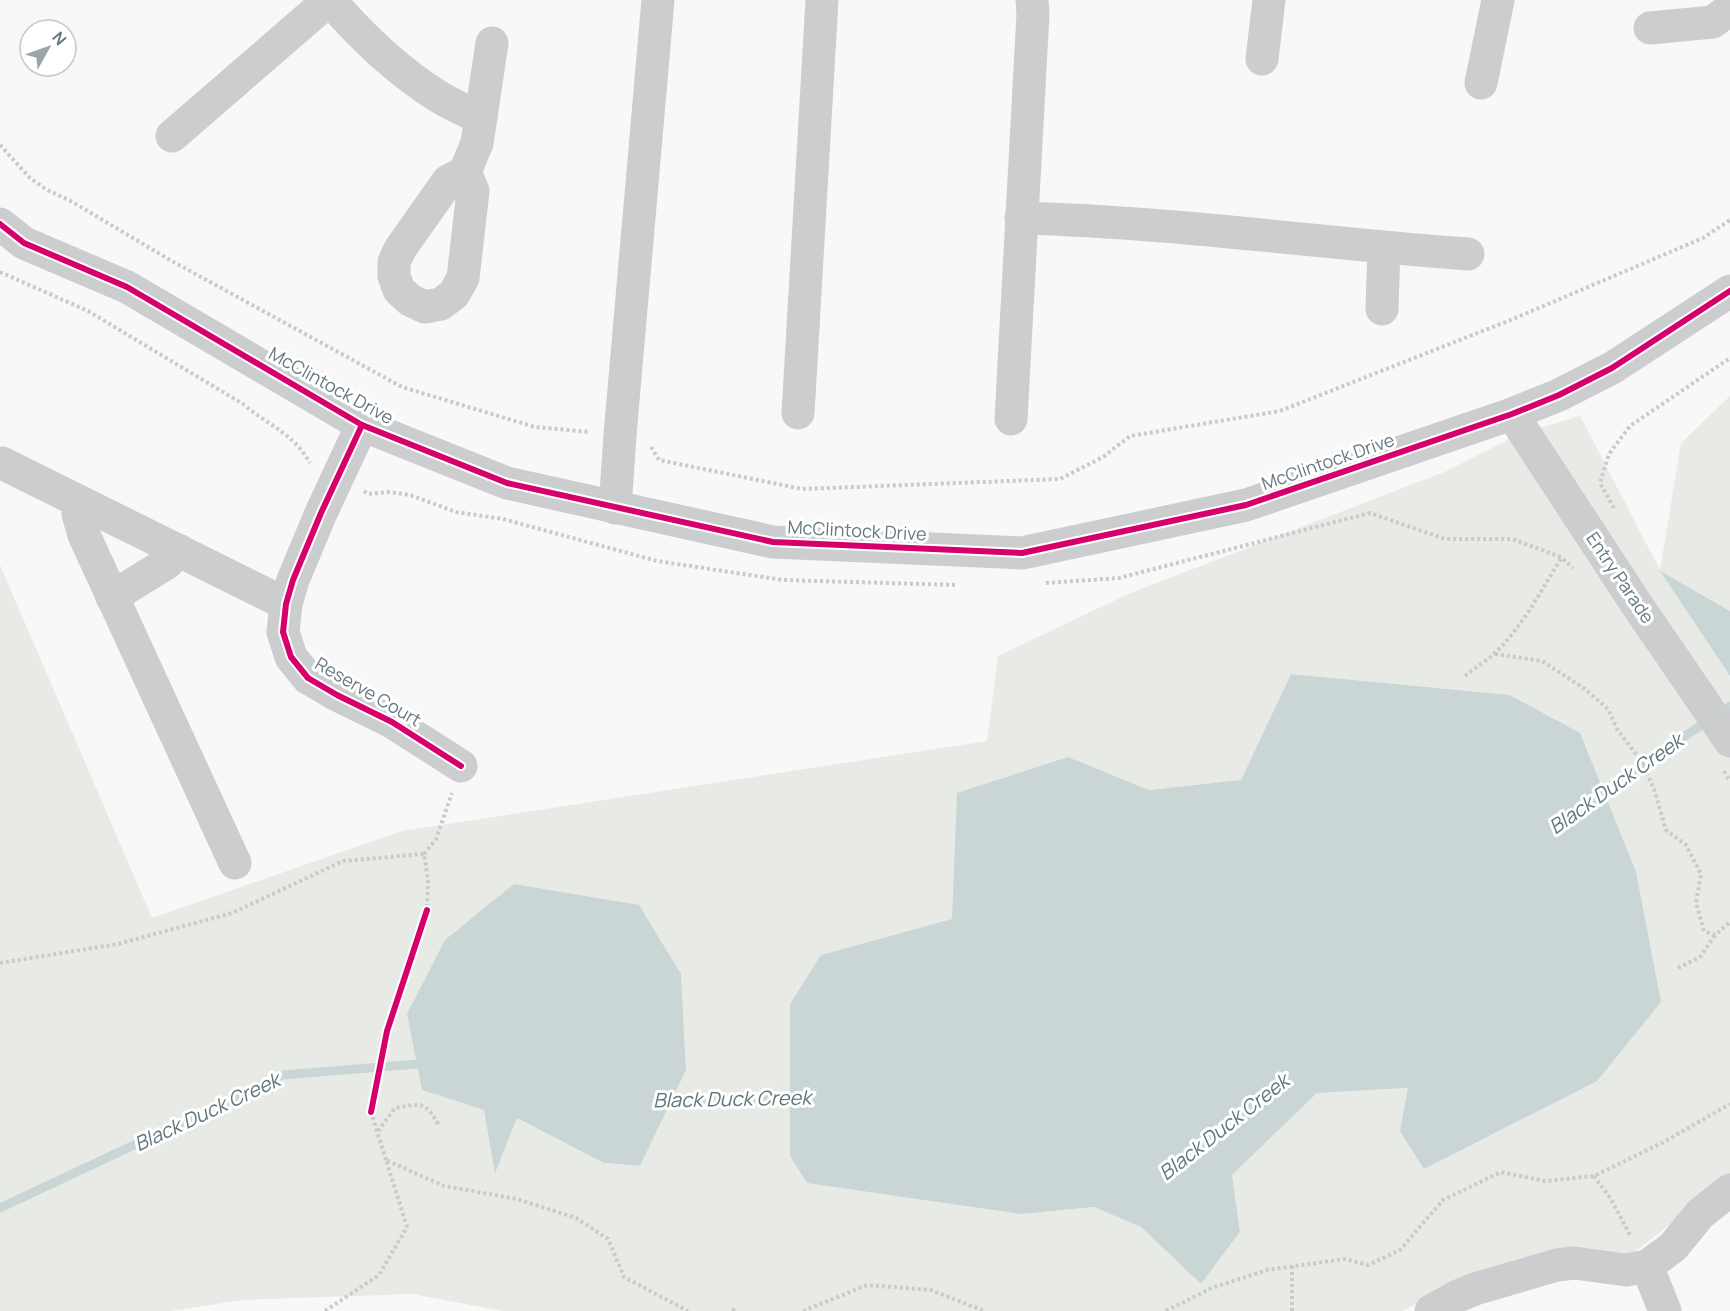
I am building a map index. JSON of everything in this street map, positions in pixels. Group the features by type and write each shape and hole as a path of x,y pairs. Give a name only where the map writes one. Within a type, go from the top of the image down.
{"street":[{"path":"172,136 329,0 363,37 400,69 436,95 481,118"},
{"path":"615,508 658,0"},
{"path":"798,412 822,0"},
{"path":"1011,418 1032,0"},
{"path":"1262,59 1269,0"},
{"path":"1481,82 1497,0"},
{"path":"1650,28 1713,22 1730,9"},
{"path":"465,172 477,144 492,43"},
{"path":"1021,218 1099,220 1468,254"},
{"name":"McClintock Drive","path":"8,237 127,287 362,425 507,483 773,542 1022,553 1246,505 1512,414 1560,395 1612,368 1730,291"},
{"path":"1382,309 1384,248"},
{"name":"Entry Parade","path":"1512,414 1637,605 1730,741"},
{"name":"Reserve Court","path":"362,425 293,580 286,604 284,632 291,657 308,678 392,722 461,766"},
{"path":"2,463 286,604"},
{"path":"82,503 78,514 80,523 235,863"},
{"path":"112,597 167,563 178,550"},
{"path":"1431,1311 1475,1289 1557,1266 1574,1263 1626,1270 1647,1266 1673,1247 1700,1214 1730,1190"},
{"path":"1647,1266 1665,1311"}],"path":[{"path":"0,145 30,178 47,190 69,200 170,260 402,387 535,427 644,436 659,460 802,489 1060,479 1103,457 1130,436 1280,411 1513,319 1703,238 1730,220"},
{"path":"0,272 88,311 149,346 283,431 301,448 310,463 340,475 368,494 389,492 410,495 456,512 503,519 657,561 783,580 962,585"},
{"path":"1465,676 1494,654 1506,640 1545,586 1561,557 1624,524 1600,483 1609,454 1630,426 1730,358"},
{"path":"1042,583 1119,578 1370,513 1445,538 1512,539 1561,557 1576,572"},
{"path":"1494,654 1542,661 1586,688 1608,710 1617,729 1641,761 1654,789 1666,830 1686,845 1701,874 1696,903 1704,931 1715,935"},
{"path":"0,963 118,944 232,913 343,861 424,854 436,839 461,766"},
{"path":"424,854 428,880 427,910"},
{"path":"1678,968 1700,957 1715,935 1730,922"},
{"path":"325,1311 379,1275 407,1227 371,1112 387,1031"},
{"path":"378,1132 395,1108 419,1104 428,1109 439,1125"},
{"path":"1166,1311 1212,1288 1267,1270 1345,1258 1368,1265 1400,1250 1443,1200 1501,1172 1545,1180 1594,1176 1664,1142 1730,1104"},
{"path":"387,1160 444,1186 517,1199 576,1218 608,1239 624,1277 688,1311"},
{"path":"1594,1176 1611,1200 1631,1237"},
{"path":"1292,1266 1292,1311"},
{"path":"803,1311 867,1285 931,1290 984,1311"}],"shaded area":[{"path":"1730,396 1730,611 1661,572 1730,676 1730,1178 1637,1250 1599,1266 1467,1276 1403,1311 503,1311 412,1294 243,1300 171,1311 0,1311 0,565 152,918 402,831 987,741 998,656 1128,594 1447,471 1519,434 1580,416 1660,570 1681,443","holes":["1291,674 1510,695 1580,733 1400,1131 1409,1088 1317,1093 1232,1175 1240,1232 1201,1284 1141,1227 1094,1207 1021,1214 821,955 952,920 1068,757 1149,790 1241,780","681,974 686,1070 640,1166 604,1163 517,1118 495,1171 485,1110 422,1090 407,1014"]}],"water":[{"path":"1660,571 1730,611 1730,676"},
{"path":"1291,674 1510,695 1580,733 1636,872 1661,1002 1597,1081 1424,1169 1400,1131 1408,1088 1317,1093 1232,1175 1240,1232 1201,1284 1141,1227 1094,1207 1021,1214 807,1183 790,1156 790,1004 821,955 952,919 957,793 1068,757 1149,790 1241,780"},
{"path":"514,884 639,905 681,974 686,1070 640,1166 604,1163 517,1118 495,1173 484,1110 422,1090 407,1014 445,940"}],"waterway":[{"name":"Black Duck Creek","path":"1594,797 1730,706"},
{"name":"Black Duck Creek","path":"0,1208 283,1075 429,1063"},
{"name":"Black Duck Creek","path":"660,1101 802,1097"}],"cycle path":[{"path":"0,224 24,243 127,287 362,425 507,483 773,542 1022,553 1246,505 1512,414 1559,395 1612,368 1730,291"},
{"path":"362,425 293,580 286,604 283,632 291,657 308,678 392,722 461,766"},
{"path":"371,1112 387,1031 427,910"}]}
